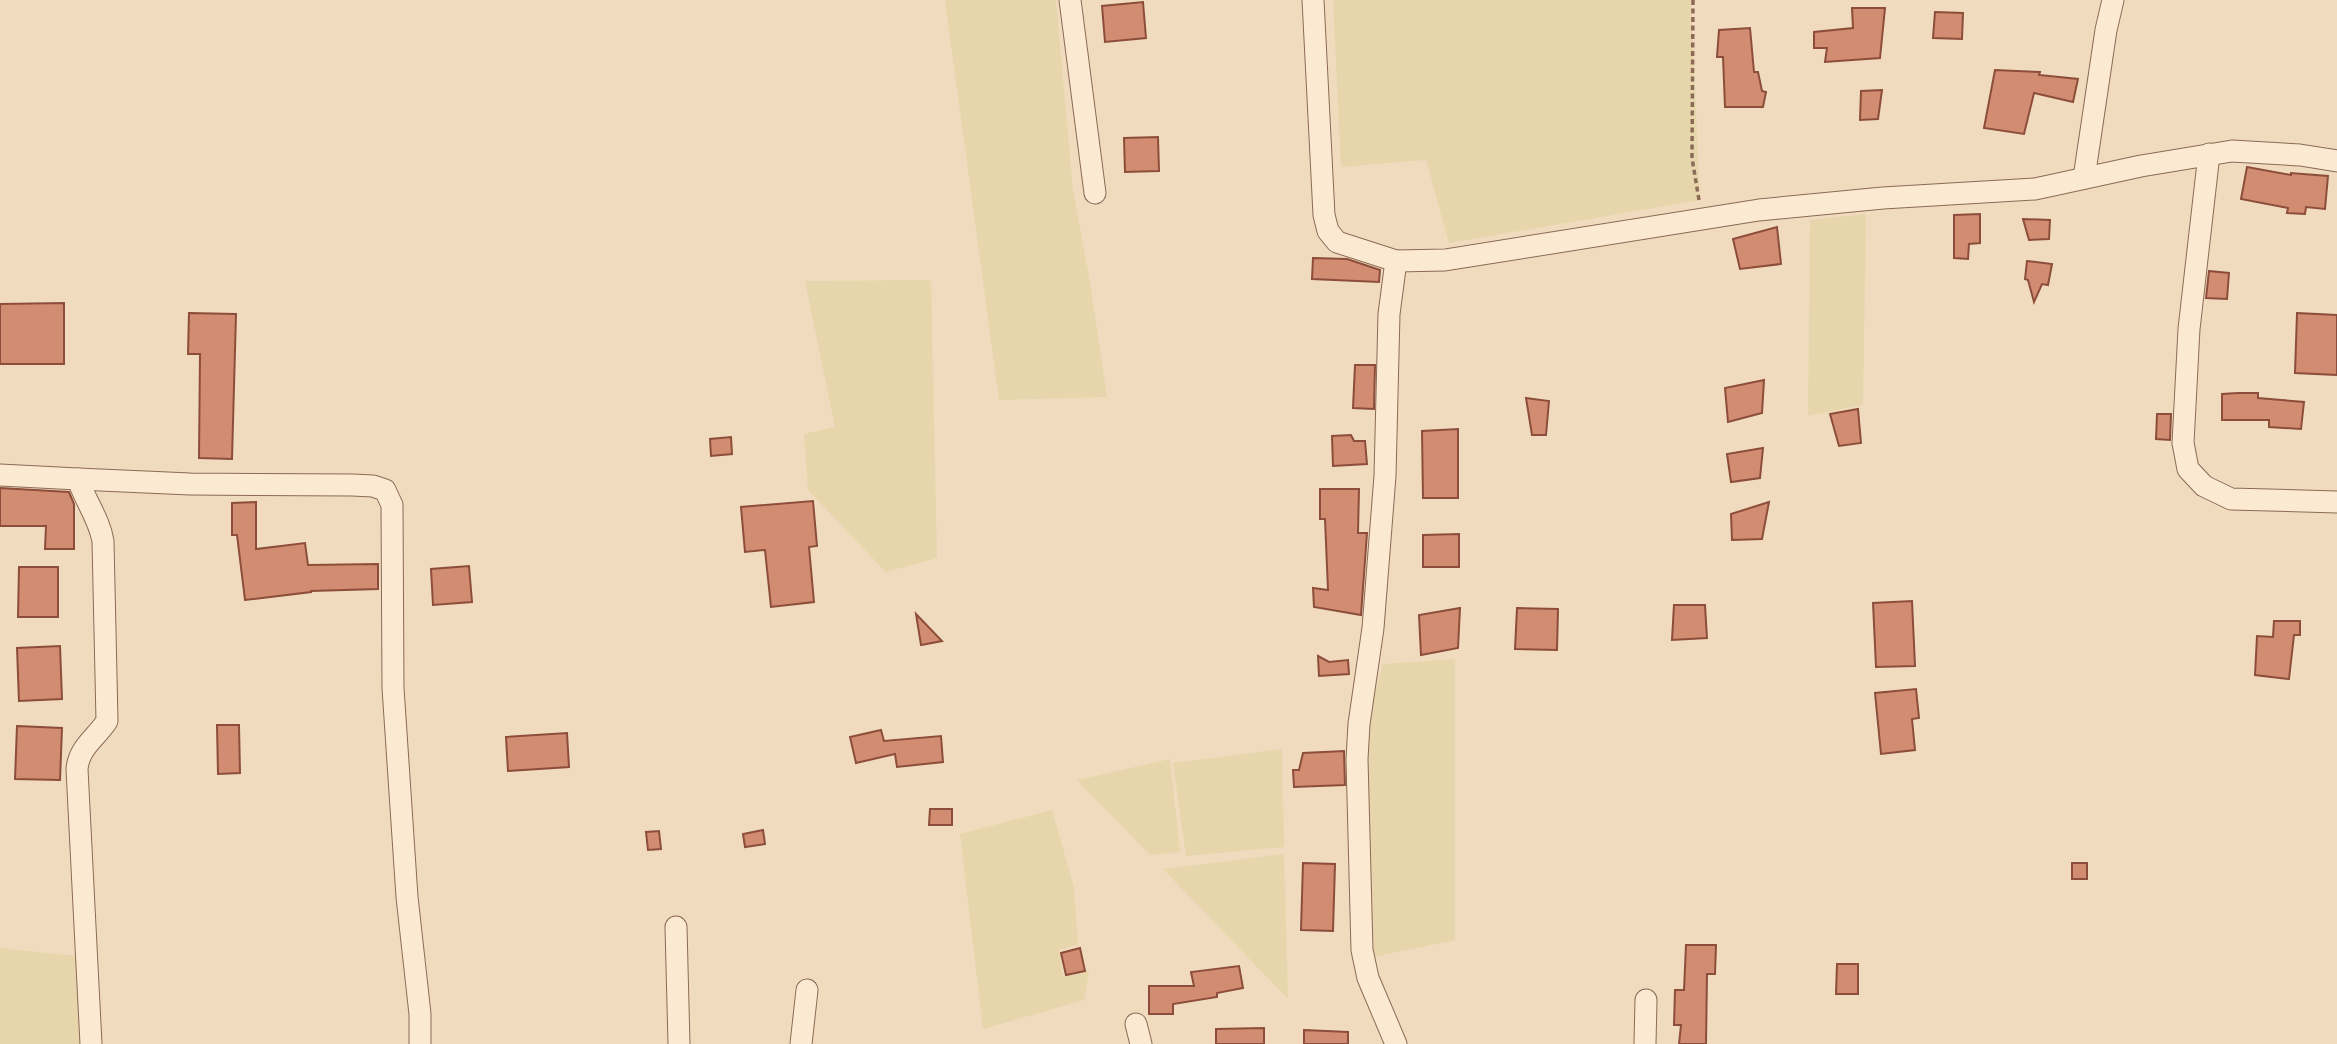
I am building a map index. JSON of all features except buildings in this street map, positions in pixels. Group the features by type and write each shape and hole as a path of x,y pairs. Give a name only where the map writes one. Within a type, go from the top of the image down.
{"street":[{"path":"1070,0 1095,193"},
{"path":"1313,0 1324,215 1328,231 1337,242 1396,261 1445,260 1759,210 1870,199 2035,188 2232,151 2300,155 2337,161"},
{"path":"2084,178 2113,0"},
{"path":"2209,154 2189,329 2183,443 2188,469 2204,486 2231,499 2337,502"},
{"path":"1396,261 1389,314 1385,476 1373,628 1359,724 1357,759 1362,950 1368,978 1396,1044"},
{"path":"0,475 190,484 352,485 373,486 385,490 392,505 394,688 407,897 421,1014 420,1044"},
{"path":"78,479 100,527 105,575 107,721 83,747 77,769 91,1044"},
{"path":"676,926 679,1044"},
{"path":"801,1044 807,990"},
{"path":"1645,1044 1646,1000"}],"path":[{"path":"1693,0 1692,158 1702,219"}],"shaded area":[{"path":"945,0 1056,0 1073,190 1107,397 999,400"},
{"path":"1333,0 1691,0 1700,200 1449,243 1426,160 1341,167"},
{"path":"1866,214 1863,405 1808,416 1810,220"},
{"path":"931,280 937,558 886,572 808,490 804,434 835,427 805,281"},
{"path":"1455,659 1455,940 1373,957 1364,731 1383,664"},
{"path":"1282,749 1284,847 1186,856 1173,763"},
{"path":"1170,759 1180,852 1150,855 1077,780"},
{"path":"1052,810 1074,887 1078,944 1059,950 1063,976 1089,971 1084,1000 983,1029 960,834"},
{"path":"1284,854 1288,999 1163,869"},
{"path":"0,948 86,957 89,1044 0,1044"}]}
